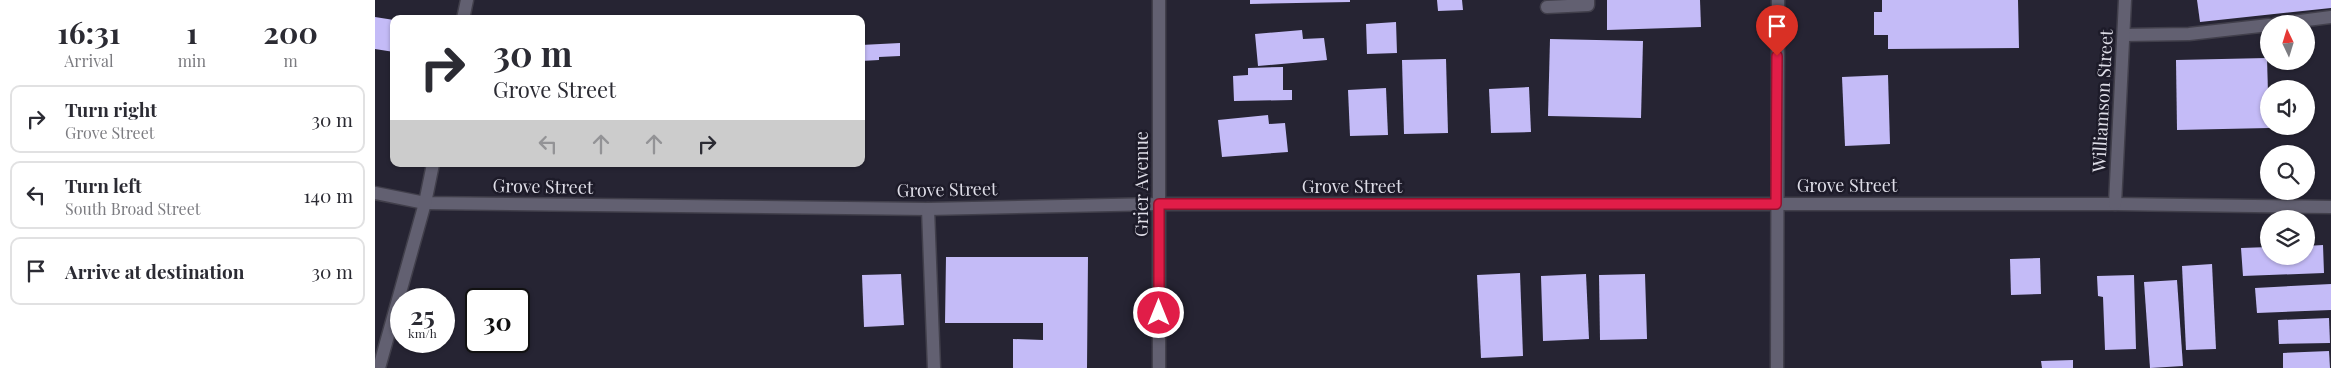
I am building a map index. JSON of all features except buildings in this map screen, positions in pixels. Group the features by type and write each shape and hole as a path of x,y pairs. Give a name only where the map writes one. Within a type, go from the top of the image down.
{"street":[{"path":"464,15 467,0"},
{"name":"Grier Avenue","path":"1159,0 1159,368"},
{"path":"1547,7 1588,5 1588,0"},
{"path":"1777,368 1778,0"},
{"name":"Williamson Street","path":"2115,204 2125,0"},
{"path":"2315,19 2331,17"},
{"path":"2124,35 2189,34 2260,26"},
{"path":"379,368 425,203 432,167"},
{"name":"Grove Street","path":"375,193 425,203 929,209 1159,204 2115,204 2331,207"},
{"path":"929,209 934,368"}],"route":[{"path":"1159,313 1159,204 1776,204 1777,56"}]}
